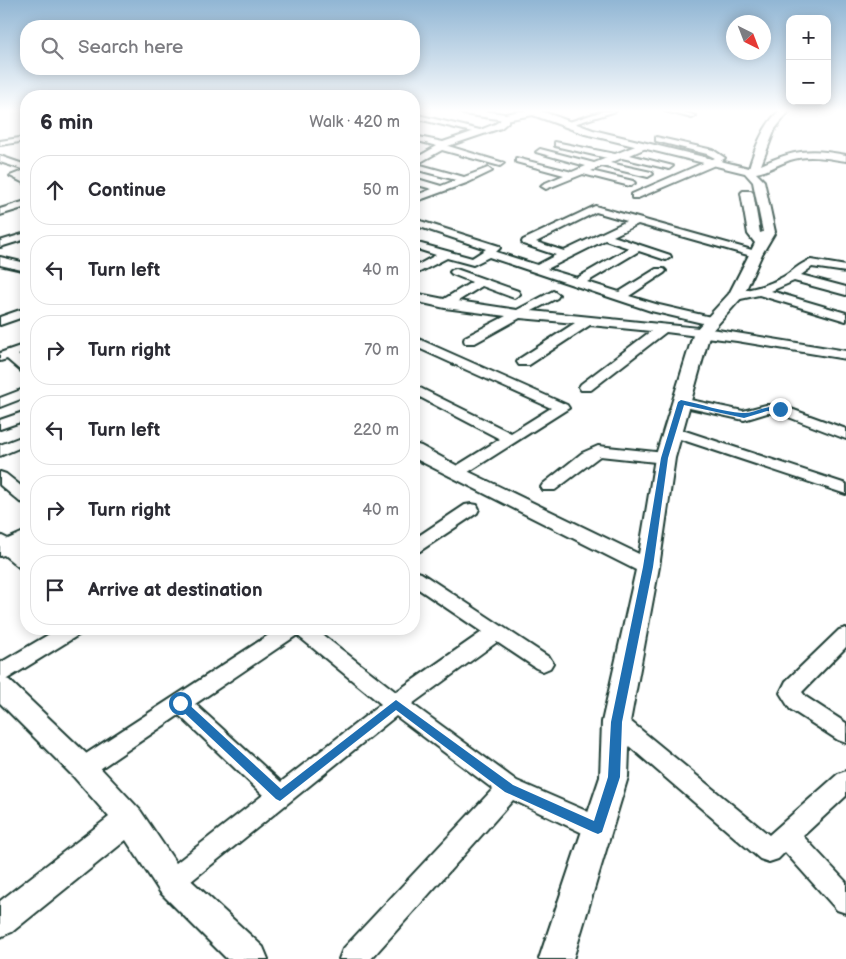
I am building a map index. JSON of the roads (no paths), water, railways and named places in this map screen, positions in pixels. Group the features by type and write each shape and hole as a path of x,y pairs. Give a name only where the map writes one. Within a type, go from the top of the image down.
{"street":[{"path":"476,156 500,163"},
{"path":"558,156 648,174"},
{"path":"546,186 618,156 669,166"},
{"path":"683,156 751,171 762,169 795,156"},
{"path":"635,196 721,158 717,156"},
{"path":"556,959 614,777 616,722 648,567 664,458 706,327 736,296 758,249 745,180 758,156"},
{"path":"519,160 630,183"},
{"path":"1,161 20,168"},
{"path":"420,166 466,180"},
{"path":"0,172 20,170"},
{"path":"420,198 488,171"},
{"path":"420,183 442,189"},
{"path":"0,212 20,206"},
{"path":"565,255 527,242 595,209 636,221 758,249"},
{"path":"538,270 636,221"},
{"path":"420,224 495,248 473,262 420,247"},
{"path":"603,236 666,257"},
{"path":"0,244 20,238"},
{"path":"577,283 637,248"},
{"path":"488,253 655,308 706,327 846,355"},
{"path":"420,269 444,255"},
{"path":"0,261 20,265"},
{"path":"736,296 761,292 794,277 807,264 811,263 846,269"},
{"path":"619,296 660,271"},
{"path":"456,272 514,294"},
{"path":"794,277 846,291"},
{"path":"445,304 481,282"},
{"path":"761,292 846,317"},
{"path":"470,340 553,295"},
{"path":"420,298 445,304 588,321 663,328 706,327"},
{"path":"0,307 20,312"},
{"path":"0,321 20,315"},
{"path":"524,362 588,321"},
{"path":"586,387 663,328"},
{"path":"420,344 562,408 456,473"},
{"path":"5,356 20,350"},
{"path":"5,356 20,365"},
{"path":"420,392 511,439"},
{"path":"0,403 20,395"},
{"path":"681,402 744,416 766,409 780,409 846,434"},
{"path":"0,425 20,417"},
{"path":"673,432 846,489"},
{"path":"0,450 20,444"},
{"path":"549,487 588,456 598,451 664,458"},
{"path":"420,453 456,473 648,567"},
{"path":"0,477 20,493"},
{"path":"420,543 471,509"},
{"path":"2,546 20,539"},
{"path":"2,546 20,560"},
{"path":"420,581 543,663"},
{"path":"172,882 396,704 496,632"},
{"path":"0,673 63,635"},
{"path":"83,768 283,635"},
{"path":"310,635 396,704 509,788 598,828"},
{"path":"846,635 793,687 791,692 798,703 846,734"},
{"path":"0,687 83,768 129,818 172,882 251,959"},
{"path":"180,703 280,796"},
{"path":"616,722 769,851 846,781"},
{"path":"353,959 509,788"},
{"path":"0,921 129,818"},
{"path":"786,835 846,901"}]}
